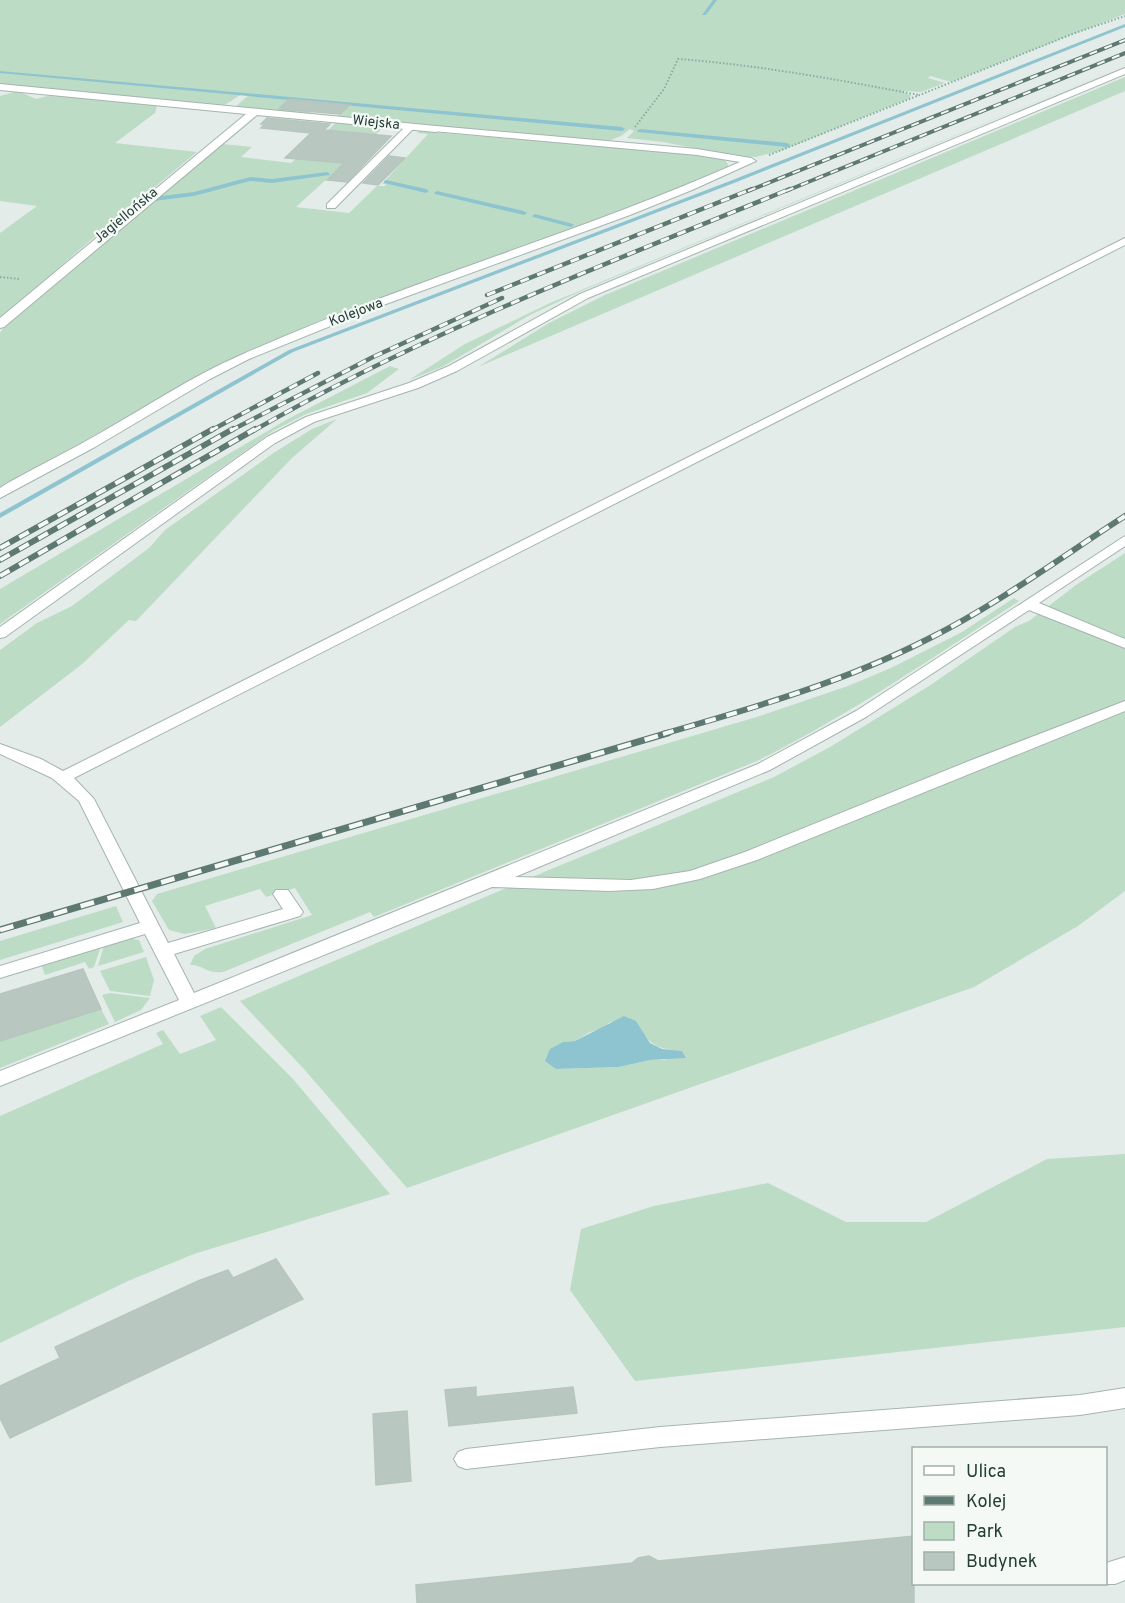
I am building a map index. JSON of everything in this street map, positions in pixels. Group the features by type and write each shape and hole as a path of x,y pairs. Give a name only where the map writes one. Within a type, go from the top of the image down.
{"street":[{"name":"Wiejska","path":"0,87 436,129"},
{"name":"Jagiellońska","path":"0,324 112,228 255,111"}],"lane":[{"path":"0,634 271,440 298,424 350,404 432,378 466,361 544,315 584,296 1125,71"},
{"path":"331,206 411,126"},
{"name":"Wiejska","path":"436,129 686,150 752,161"},
{"path":"725,157 735,164 731,170"},
{"name":"Kolejowa","path":"0,494 243,358 706,182 752,161"},
{"path":"61,778 1125,241"},
{"path":"0,1079 482,884 792,753 861,714 1125,540"},
{"path":"1028,604 1125,644"},
{"path":"482,884 530,881 624,885 653,883 700,874 1125,706"},
{"path":"0,749 40,764 86,799 189,1002"},
{"path":"163,951 294,912 282,894"},
{"path":"0,972 151,926"},
{"path":"466,1460 660,1437 1080,1405 1125,1398"},
{"path":"1107,1574 1125,1568"}],"path":[{"path":"752,161 784,151 1075,33 1125,16"},
{"path":"615,145 638,125 648,112 664,89 678,59 732,63 814,75 920,95"}],"green space":[{"path":"0,0 1125,0 1125,14 951,82 930,76 928,78 945,83 921,92 905,91 903,92 911,95 910,98 783,150 756,157 740,157 663,142 627,138 634,131 630,129 621,136 606,142 336,117 353,104 323,102 309,114 235,107 249,95 242,94 223,106 0,85"},
{"path":"1125,65 579,292 528,316 444,366 409,380 465,344 550,303"},
{"path":"1125,77 1125,91 478,367 549,323 605,295"},
{"path":"18,91 36,99 47,96 85,97 157,106 155,113 115,143 197,152 79,250 0,320 0,233 37,206 0,201 0,96"},
{"path":"338,121 386,125 296,207 349,213 377,186 385,186 386,184 382,184 428,134 417,133 420,131 713,156 724,159 728,164 727,169 711,177 308,327 190,383 0,488 0,333 8,321 222,144 252,147 241,157 291,163"},
{"path":"390,366 399,369 367,393 306,414 273,431 0,624 0,589 286,420"},
{"path":"337,419 292,458 136,621 129,620 81,665 0,727 0,650 37,623 72,606 149,548 165,530 275,452 312,429"},
{"path":"1125,553 1125,891 1078,926 974,987 407,1188 303,1068 240,1001 774,777 830,747 929,686 1015,627 1029,621 1076,585","holes":["636,1021 649,1041 659,1047 682,1051 665,1060 650,1060 619,1067 557,1069 563,1042 575,1041 590,1032 601,1029 610,1022"]},
{"path":"1014,598 1019,601 891,685 757,761 374,917 370,912 223,972 212,972 190,965 194,956 205,949 312,915 295,888 266,897 260,889 205,906 216,928 185,934 169,930 152,901 157,894 760,716 848,686 891,668 962,632"},
{"path":"116,906 123,922 0,960 0,941"},
{"path":"128,938 139,940 144,952 98,966 104,945"},
{"path":"101,946 94,967 89,969 85,962 45,975 41,964"},
{"path":"146,957 154,980 150,996 110,991 100,971"},
{"path":"110,993 150,998 141,1010 115,1022 102,995"},
{"path":"221,1007 293,1079 390,1194 194,1254 128,1281 0,1343 0,1116 163,1044 156,1033 163,1030 180,1054 216,1040 200,1016"},
{"path":"101,1009 109,1024 0,1068 0,1041"},
{"path":"1125,1154 1125,1327 635,1381 570,1290 581,1229 654,1206 768,1183 846,1222 926,1222 1047,1159"}],"water":[{"path":"624,1016 636,1021 650,1043 662,1049 682,1051 686,1058 650,1060 619,1067 556,1069 545,1061 550,1049 563,1042 575,1041"}],"building":[{"path":"289,99 350,105 340,114 279,109"},
{"path":"267,118 330,124 324,130 391,136 347,182 327,180 344,163 285,158 311,133 261,128 265,124 261,124"},
{"path":"389,156 405,158 378,185 363,183"},
{"path":"83,969 101,1009 0,1041 0,994"},
{"path":"276,1259 303,1299 10,1438 0,1418 0,1386 60,1358 55,1347 198,1281 228,1270 233,1278"},
{"path":"476,1387 476,1397 573,1387 577,1413 449,1426 445,1390"},
{"path":"407,1411 411,1481 376,1485 373,1414"},
{"path":"912,1536 914,1603 417,1603 416,1585 632,1563 638,1558 649,1556 658,1561"}],"waterway":[{"path":"704,14 715,0"},
{"path":"0,516 291,351 732,182 1125,25"},
{"path":"0,72 622,129"},
{"path":"640,131 787,145"},
{"path":"154,199 194,194 250,179 272,181 327,174"},
{"path":"386,182 426,191"},
{"path":"437,193 524,213"},
{"path":"535,216 571,225"}],"railway":[{"path":"748,191 1125,40"},
{"path":"786,191 1125,53"},
{"path":"487,295 752,189"},
{"path":"253,431 317,395 450,331 585,272 790,189"},
{"path":"230,431 373,357 502,298"},
{"path":"210,431 318,373"},
{"path":"0,548 213,429"},
{"path":"0,560 233,429"},
{"path":"0,576 255,429"},
{"path":"663,734 798,693 864,668 928,639 979,611 1125,516"},
{"path":"0,930 668,733"}]}
